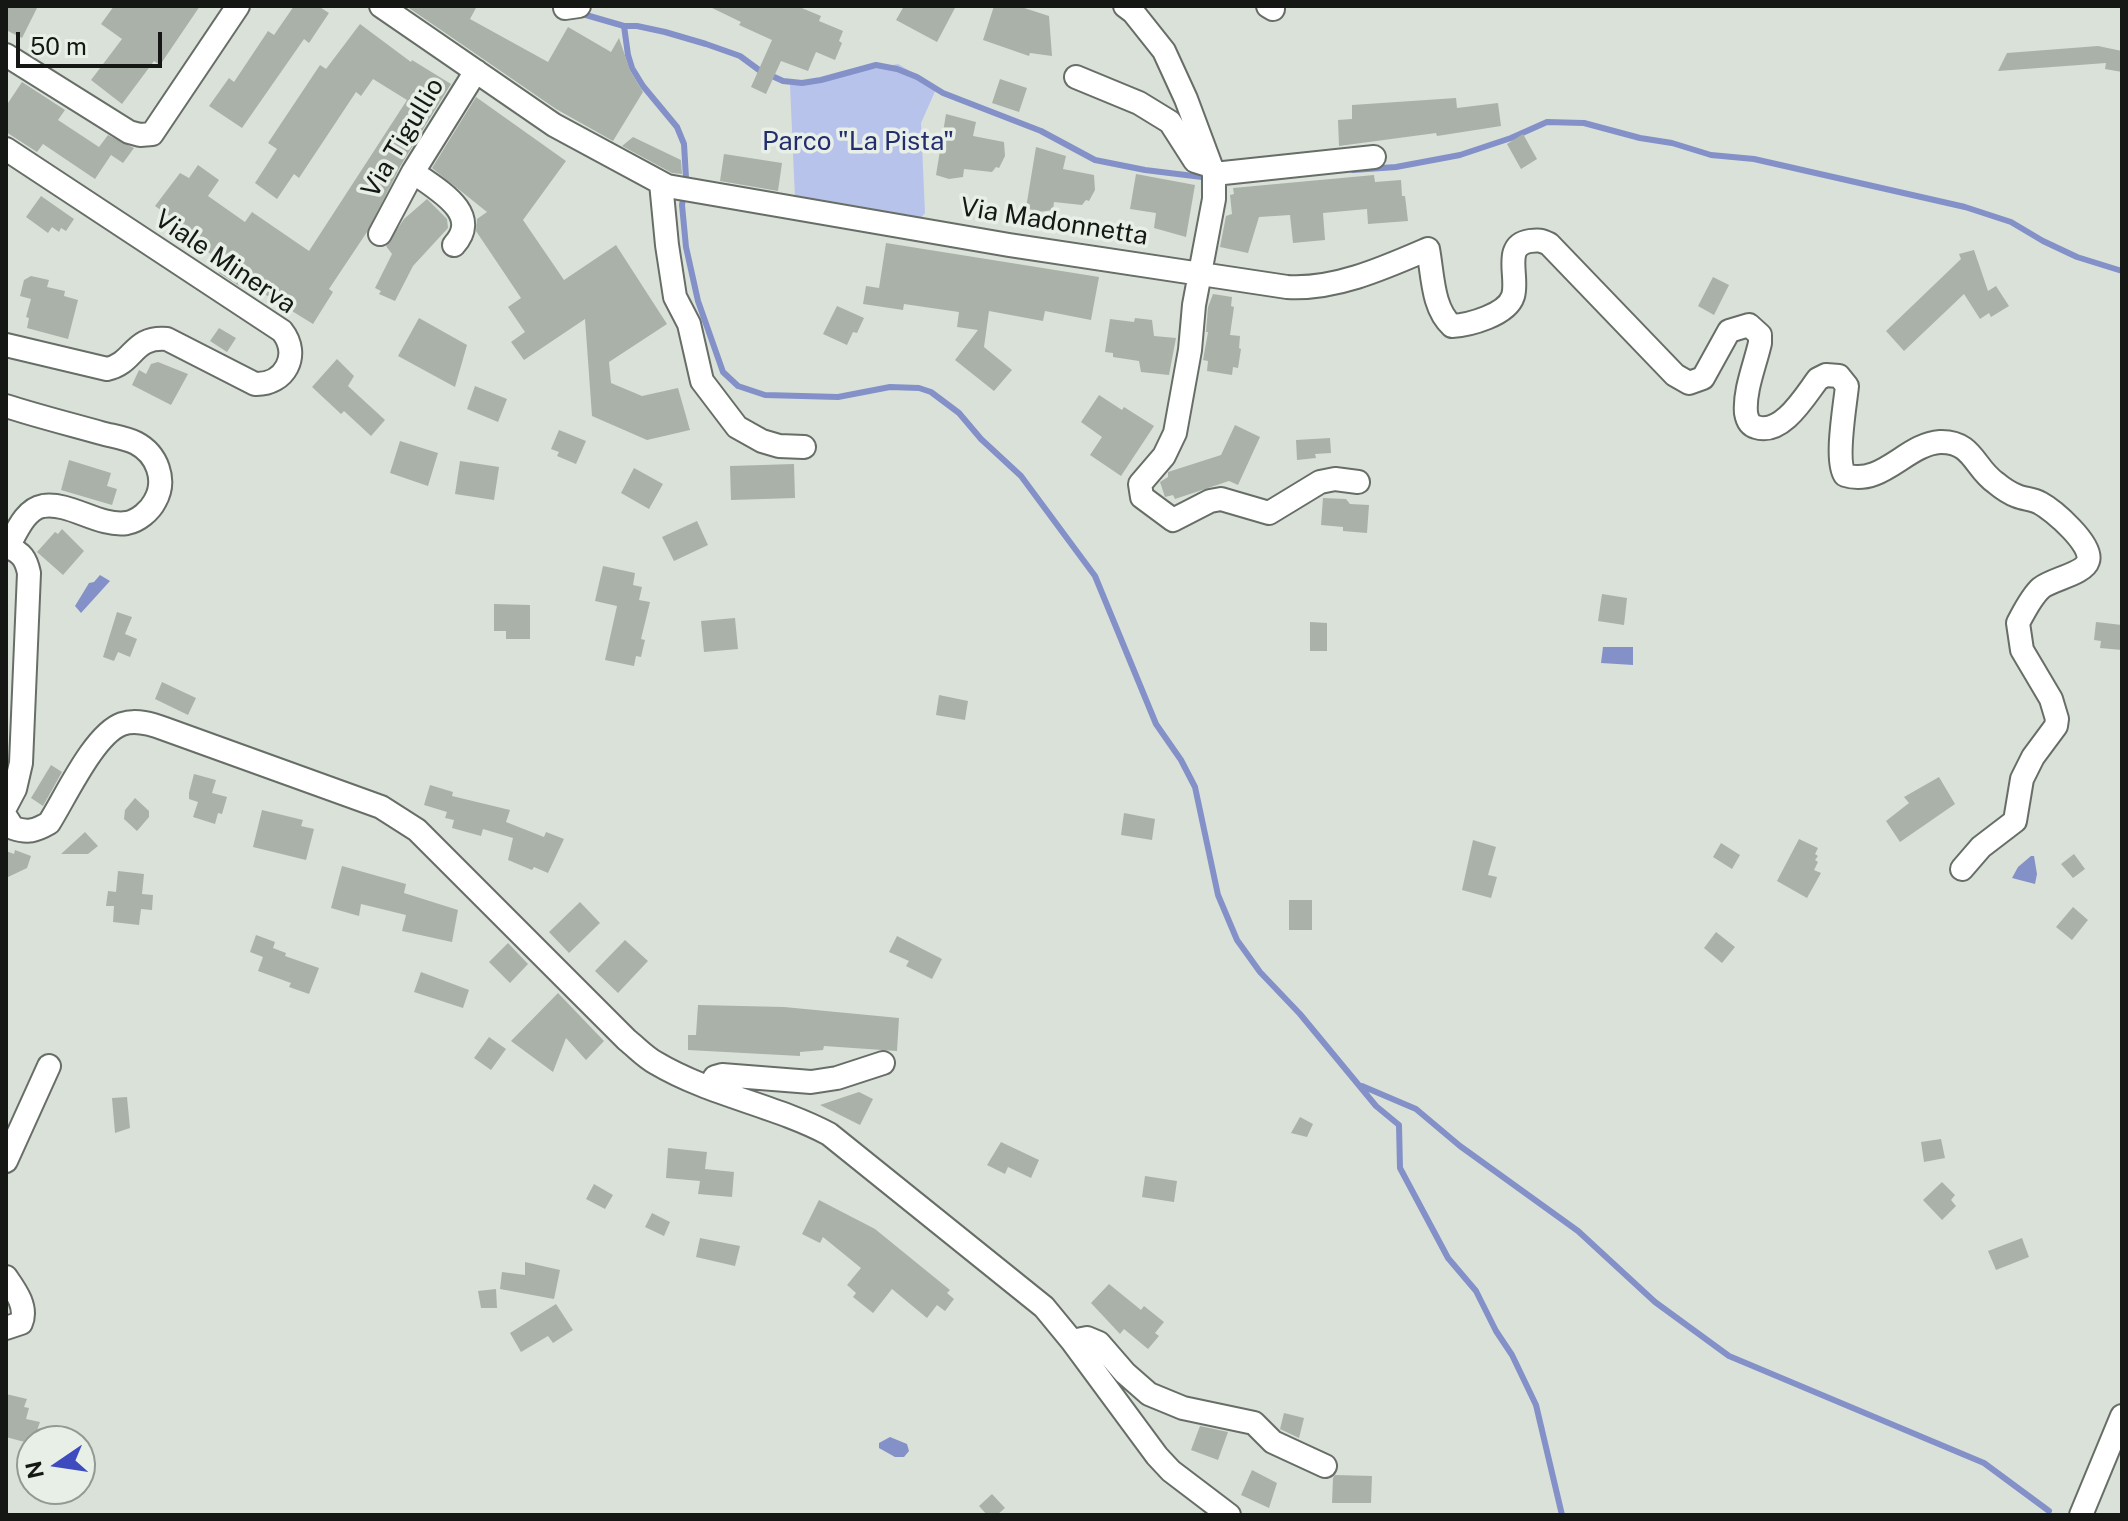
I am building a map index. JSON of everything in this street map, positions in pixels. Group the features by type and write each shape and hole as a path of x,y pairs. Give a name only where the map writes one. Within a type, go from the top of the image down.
{"street":[{"path":"6,55 129,132 152,134 238,6"},
{"name":"Via Madonnetta","path":"381,6 554,125 664,184 1009,245 1306,288 1325,286 1428,249 1437,303 1443,318 1452,326 1462,326 1490,316 1507,306 1513,296 1513,257 1517,247 1524,242 1540,239 1549,244 1675,375 1689,383 1703,378 1729,331 1749,325 1760,335 1746,405 1746,416 1751,425 1758,429 1779,424 1818,379 1826,375 1839,376 1847,386 1841,470 1845,475 1865,477 1880,472 1925,445 1955,443 1964,447 1988,478 2017,496 2038,502 2084,542 2089,551 2088,561 2082,569 2042,587 2018,623 2022,650 2051,699 2056,726 2033,757 2022,779 2015,821 1981,847 1962,869"},
{"path":"1125,6 1164,51 1212,170 1214,199 1175,433 1164,456 1140,484 1142,497 1173,520 1210,501 1221,499 1269,513 1320,482 1335,479 1358,482"},
{"name":"Via Tigullio","path":"380,234 413,172 476,71"},
{"path":"1076,77 1139,103 1170,122 1195,161 1212,170 1374,157"},
{"name":"Viale Minerva","path":"6,149 282,331 288,338 291,356 279,378 255,384 167,339 152,338 117,367 107,369 6,345"},
{"path":"413,172 456,203 464,234 454,245"},
{"path":"664,184 667,245 675,297 689,324 702,381 737,427 762,441 779,446 804,447"},
{"path":"6,406 136,443 154,457 159,483 156,500 143,515 130,523 112,523 59,507 43,506 27,516 7,548 19,551 29,573 21,763 15,789 6,806"},
{"path":"6,817 13,828 26,833 49,823 98,744 113,729 127,722 152,724 381,807 417,830 627,1040 655,1063 709,1087 802,1120 829,1134 1010,1277 1044,1307 1164,1464 1229,1515"},
{"path":"709,1087 715,1077 722,1075 811,1082 837,1078 883,1063"},
{"path":"6,1161 49,1066"},
{"path":"6,1277 24,1317 21,1323 6,1328"},
{"path":"1072,1341 1087,1338 1099,1343 1125,1373 1149,1394 1183,1408 1254,1423 1273,1442 1325,1466"},
{"path":"2083,1511 2122,1416"}],"green space":[{"name":"Parco \"La Pista\"","path":"898,64 937,87 921,123 925,213 921,218 795,198 790,85"}],"shaded area":[{"path":"100,575 110,581 81,613 75,606 89,583"},
{"path":"1603,647 1633,647 1633,665 1601,663"},
{"path":"2034,856 2037,874 2035,884 2012,878 2018,867"},
{"path":"890,1437 907,1444 909,1451 904,1457 895,1457 879,1448 879,1443"}],"building":[{"path":"6,6 38,6 22,38 6,30"},
{"path":"114,6 200,6 160,65 154,61 122,104 91,80 122,39 101,24"},
{"path":"294,6 318,6 329,13 309,43 304,39 242,128 209,106 229,78 234,82 268,31 274,35"},
{"path":"406,6 477,6 470,19 548,62 568,27 611,52 619,38 630,70 643,92 613,141 556,109"},
{"path":"708,6 797,6 821,16 819,21 843,31 839,41 842,43 835,60 816,52 808,71 781,61 766,94 751,87 772,40"},
{"path":"904,6 956,6 937,42 896,20"},
{"path":"994,6 1018,6 1049,16 1052,56 1030,53 1029,56 983,40"},
{"path":"360,24 411,62 451,84 401,165 367,232 329,289 333,292 313,324 245,282 241,287 219,273 225,264 198,245 203,239 155,206 180,173 189,178 198,165 219,180 208,196 245,222 252,212 309,251 407,100 373,79 361,96 356,92 299,178 294,174 277,199 255,183 277,149 268,143 320,65 326,69"},
{"path":"2098,46 2122,51 2122,72 2105,69 2106,63 1998,71 2007,53"},
{"path":"1000,79 1027,88 1019,112 992,103"},
{"path":"22,82 65,110 58,120 99,147 108,135 134,148 123,163 111,155 95,179 43,144 37,152 6,132 6,106"},
{"path":"476,97 566,161 523,220 564,280 616,245 667,324 609,362 611,383 642,396 678,388 690,430 647,440 592,416 585,319 524,360 511,342 525,332 508,307 521,298 476,231 477,219 487,212 432,168"},
{"path":"1456,98 1457,108 1498,103 1501,126 1339,146 1338,120 1352,119 1352,105"},
{"path":"946,114 976,122 973,136 1004,142 1005,156 999,168 992,172 964,169 963,177 949,179 936,175"},
{"path":"1523,134 1537,159 1521,169 1507,144"},
{"path":"633,137 681,160 682,174 672,173 622,146"},
{"path":"1036,147 1066,156 1063,169 1094,175 1095,190 1089,201 1082,205 1054,202 1053,210 1039,212 1026,208"},
{"path":"724,154 782,163 778,191 720,181"},
{"path":"1136,174 1195,185 1186,237 1154,228 1156,213 1130,209"},
{"path":"1374,175 1375,182 1401,180 1408,221 1368,224 1367,209 1323,213 1325,240 1293,243 1290,215 1259,217 1248,253 1220,247 1226,216 1232,214 1230,195 1234,194 1233,188"},
{"path":"41,196 74,219 66,231 61,228 59,232 52,227 48,233 26,217"},
{"path":"427,199 447,219 448,228 413,266 395,301 379,294 381,291 375,288 392,254 386,246 404,219"},
{"path":"886,243 1099,277 1091,320 1045,311 1043,321 989,311 984,347 1012,370 994,391 955,360 978,330 957,327 959,312 904,304 903,310 863,304 866,286 879,288"},
{"path":"1974,250 1988,291 1996,286 2009,306 1991,317 1989,313 1980,319 1964,294 1904,351 1886,331 1961,259 1959,254"},
{"path":"31,276 49,280 47,287 65,291 64,296 78,300 68,339 27,328 29,318 26,317 31,299 20,296 24,280"},
{"path":"1713,277 1729,285 1714,315 1698,306"},
{"path":"1213,294 1232,297 1231,306 1234,307 1230,335 1240,336 1241,349 1238,368 1233,367 1232,375 1207,371 1208,361 1203,360 1208,307"},
{"path":"837,306 864,318 847,345 823,334"},
{"path":"419,318 467,345 455,387 398,356"},
{"path":"1135,318 1152,320 1154,336 1176,338 1169,375 1141,372 1139,361 1113,357 1113,353 1105,352 1110,319 1134,322"},
{"path":"219,328 236,338 227,352 210,341"},
{"path":"337,359 354,376 348,386 385,420 371,436 312,387"},
{"path":"158,362 188,374 171,405 132,385 139,370 146,374 151,364"},
{"path":"475,386 507,399 498,422 467,409"},
{"path":"1099,395 1154,426 1121,476 1090,455 1102,437 1081,422"},
{"path":"1235,425 1260,437 1238,485 1229,481 1175,499 1173,495 1165,497 1160,482 1168,477 1168,472 1221,455"},
{"path":"559,430 586,441 576,464 557,456 559,452 551,449"},
{"path":"1330,438 1331,453 1297,460 1296,440"},
{"path":"400,441 438,453 428,486 390,473"},
{"path":"69,460 111,473 107,486 117,489 112,505 61,490"},
{"path":"460,461 499,467 494,500 455,494"},
{"path":"794,464 795,498 731,500 730,466"},
{"path":"634,468 663,484 649,509 621,493"},
{"path":"1323,498 1346,499 1350,504 1369,505 1367,533 1321,525"},
{"path":"697,521 708,545 674,561 662,537"},
{"path":"62,529 84,551 63,575 37,552 55,532 58,534"},
{"path":"603,566 635,573 633,585 642,587 639,600 650,602 641,639 645,640 641,657 636,656 634,666 605,660 617,606 595,601"},
{"path":"1602,594 1627,598 1624,625 1598,621"},
{"path":"494,604 530,605 530,639 506,639 506,631 494,631"},
{"path":"117,612 132,617 125,634 137,639 130,657 118,652 114,661 103,657"},
{"path":"735,618 738,649 704,652 701,621"},
{"path":"1310,622 1327,623 1327,651 1310,651"},
{"path":"2096,622 2122,625 2122,650 2100,648 2101,641 2094,640"},
{"path":"162,682 196,698 188,715 155,699"},
{"path":"939,695 968,701 965,720 936,715"},
{"path":"51,765 62,772 43,806 31,798"},
{"path":"194,774 216,780 212,793 227,797 215,824 193,817 198,802 189,799"},
{"path":"1939,777 1955,804 1900,842 1886,821 1909,803 1904,797"},
{"path":"430,785 453,792 452,796 510,810 506,822 544,837 546,832 564,839 548,873 508,860 513,838 483,829 481,836 452,828 454,820 445,818 447,812 424,805"},
{"path":"135,798 149,811 149,817 137,831 124,819 125,810"},
{"path":"262,810 303,820 301,826 314,829 306,860 253,847"},
{"path":"1124,813 1155,819 1152,840 1121,835"},
{"path":"85,832 98,846 88,854 61,854"},
{"path":"1799,839 1818,848 1815,860 1818,862 1814,870 1821,873 1807,898 1777,881"},
{"path":"1473,840 1496,847 1488,875 1497,877 1491,898 1462,890"},
{"path":"1721,843 1740,855 1732,869 1713,857"},
{"path":"15,850 31,856 27,868 6,878 6,851 14,854"},
{"path":"2074,854 2085,869 2073,878 2061,864"},
{"path":"342,866 406,884 404,893 458,910 452,942 402,931 406,915 361,904 359,916 331,908"},
{"path":"118,871 144,874 142,894 153,895 152,910 141,909 139,925 113,922 114,906 106,906 108,891 116,892"},
{"path":"1289,900 1312,900 1312,930 1289,930"},
{"path":"580,902 600,923 569,953 549,932"},
{"path":"2073,907 2088,920 2072,940 2056,927"},
{"path":"1716,932 1735,947 1722,963 1704,948"},
{"path":"256,935 275,942 273,948 286,953 285,956 319,968 309,994 289,987 291,983 258,971 263,957 250,952"},
{"path":"897,936 942,959 932,979 906,966 909,961 889,952"},
{"path":"625,940 648,961 618,993 595,971"},
{"path":"508,943 528,964 510,983 489,962"},
{"path":"421,972 469,990 463,1008 414,992"},
{"path":"558,993 604,1041 586,1060 566,1038 553,1072 511,1041"},
{"path":"698,1005 784,1007 899,1018 897,1051 824,1046 823,1050 800,1052 800,1056 688,1050 688,1035 696,1035"},
{"path":"489,1037 506,1049 491,1070 474,1058"},
{"path":"859,1092 873,1099 860,1125 820,1105"},
{"path":"127,1097 130,1128 115,1133 112,1098"},
{"path":"1300,1117 1313,1124 1307,1137 1291,1133"},
{"path":"1941,1139 1945,1158 1924,1162 1921,1142"},
{"path":"1001,1142 1039,1160 1031,1178 1008,1167 1005,1174 987,1165"},
{"path":"668,1148 707,1152 705,1169 734,1172 732,1197 698,1194 700,1181 666,1178"},
{"path":"1145,1176 1177,1181 1174,1202 1142,1197"},
{"path":"1942,1182 1955,1195 1951,1200 1956,1206 1942,1220 1923,1200"},
{"path":"594,1184 613,1195 605,1209 586,1199"},
{"path":"819,1200 875,1229 950,1290 947,1293 954,1299 945,1311 937,1305 927,1318 892,1289 873,1313 853,1297 856,1293 847,1285 861,1268 823,1237 820,1243 802,1234"},
{"path":"652,1213 670,1222 664,1236 645,1227"},
{"path":"700,1238 740,1246 735,1266 696,1257"},
{"path":"2022,1238 2029,1257 1996,1270 1988,1251"},
{"path":"525,1262 560,1270 554,1299 500,1289 502,1272 525,1275"},
{"path":"1109,1284 1141,1310 1144,1306 1164,1322 1155,1333 1159,1336 1148,1349 1124,1329 1120,1334 1091,1303"},
{"path":"496,1289 497,1308 481,1308 478,1291"},
{"path":"556,1304 573,1330 553,1343 548,1336 521,1352 510,1333"},
{"path":"6,1394 27,1399 24,1407 29,1408 26,1419 40,1422 39,1425 16,1425 16,1440 6,1437"},
{"path":"1284,1413 1304,1418 1299,1438 1280,1429"},
{"path":"1200,1426 1228,1432 1218,1460 1191,1450"},
{"path":"1252,1470 1277,1483 1269,1508 1241,1495"},
{"path":"1335,1475 1372,1476 1371,1503 1332,1503"},
{"path":"992,1494 1005,1508 997,1515 987,1515 979,1506"}],"waterway":[{"path":"579,13 706,44 740,56 759,70 783,81 802,83 821,80 876,65 897,69 943,93 1041,131 1095,160 1210,178"},
{"path":"624,26 632,68 677,127 684,144 686,178 682,205 686,247 698,301 723,372 738,386 765,395 838,397 890,387 919,388 931,392 959,413 981,439 1021,476 1095,576 1156,724 1195,787 1218,895 1237,940 1260,972 1300,1014 1376,1106 1399,1125 1400,1168 1448,1258 1476,1291 1536,1405 1562,1515"},
{"path":"1353,170 1396,167 1460,155 1547,122 1584,123 1711,155 1754,159 1965,207 2011,222 2077,257 2122,271"},
{"path":"1362,1086 1416,1109 1460,1146 1578,1231 1655,1302 1729,1356 1984,1463 2049,1511"}]}
